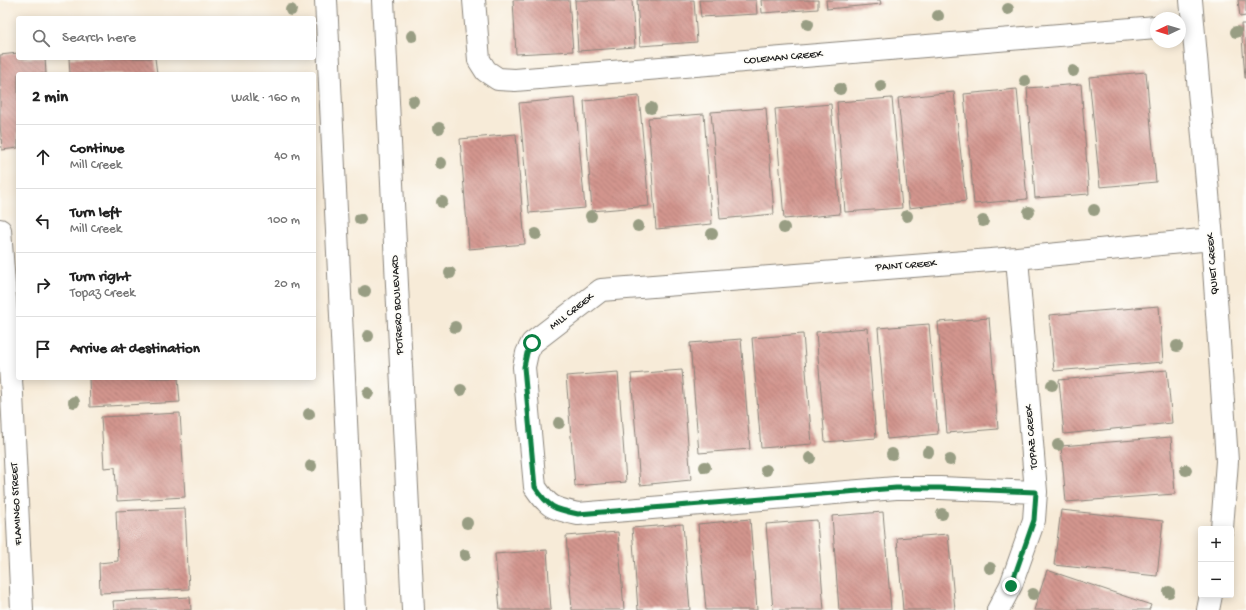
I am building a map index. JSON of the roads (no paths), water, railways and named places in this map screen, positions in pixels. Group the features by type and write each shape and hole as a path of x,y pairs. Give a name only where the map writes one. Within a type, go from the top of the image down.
{"street":[{"path":"326,0 355,610"},
{"name":"POTRERO BOULEVARD","path":"383,0 413,610"},
{"name":"COLEMAN CREEK","path":"474,0 479,60 486,71 498,79 516,80 1150,27"},
{"name":"QUIET CREEK","path":"1190,0 1186,25 1212,239 1227,461 1222,526"},
{"name":"FLAMINGO STREET","path":"0,230 12,394 22,610"},
{"name":"PAINT CREEK","path":"601,290 1017,258 1212,239"},
{"name":"TOPAZ CREEK","path":"998,610 1011,586 1034,520 1036,492 1017,258"},
{"name":"MILL CREEK","path":"601,290 532,343 527,353 524,367 535,487 545,502 557,509 578,514 896,488 940,488 1036,492"},
{"path":"1208,610 1210,598"}]}
